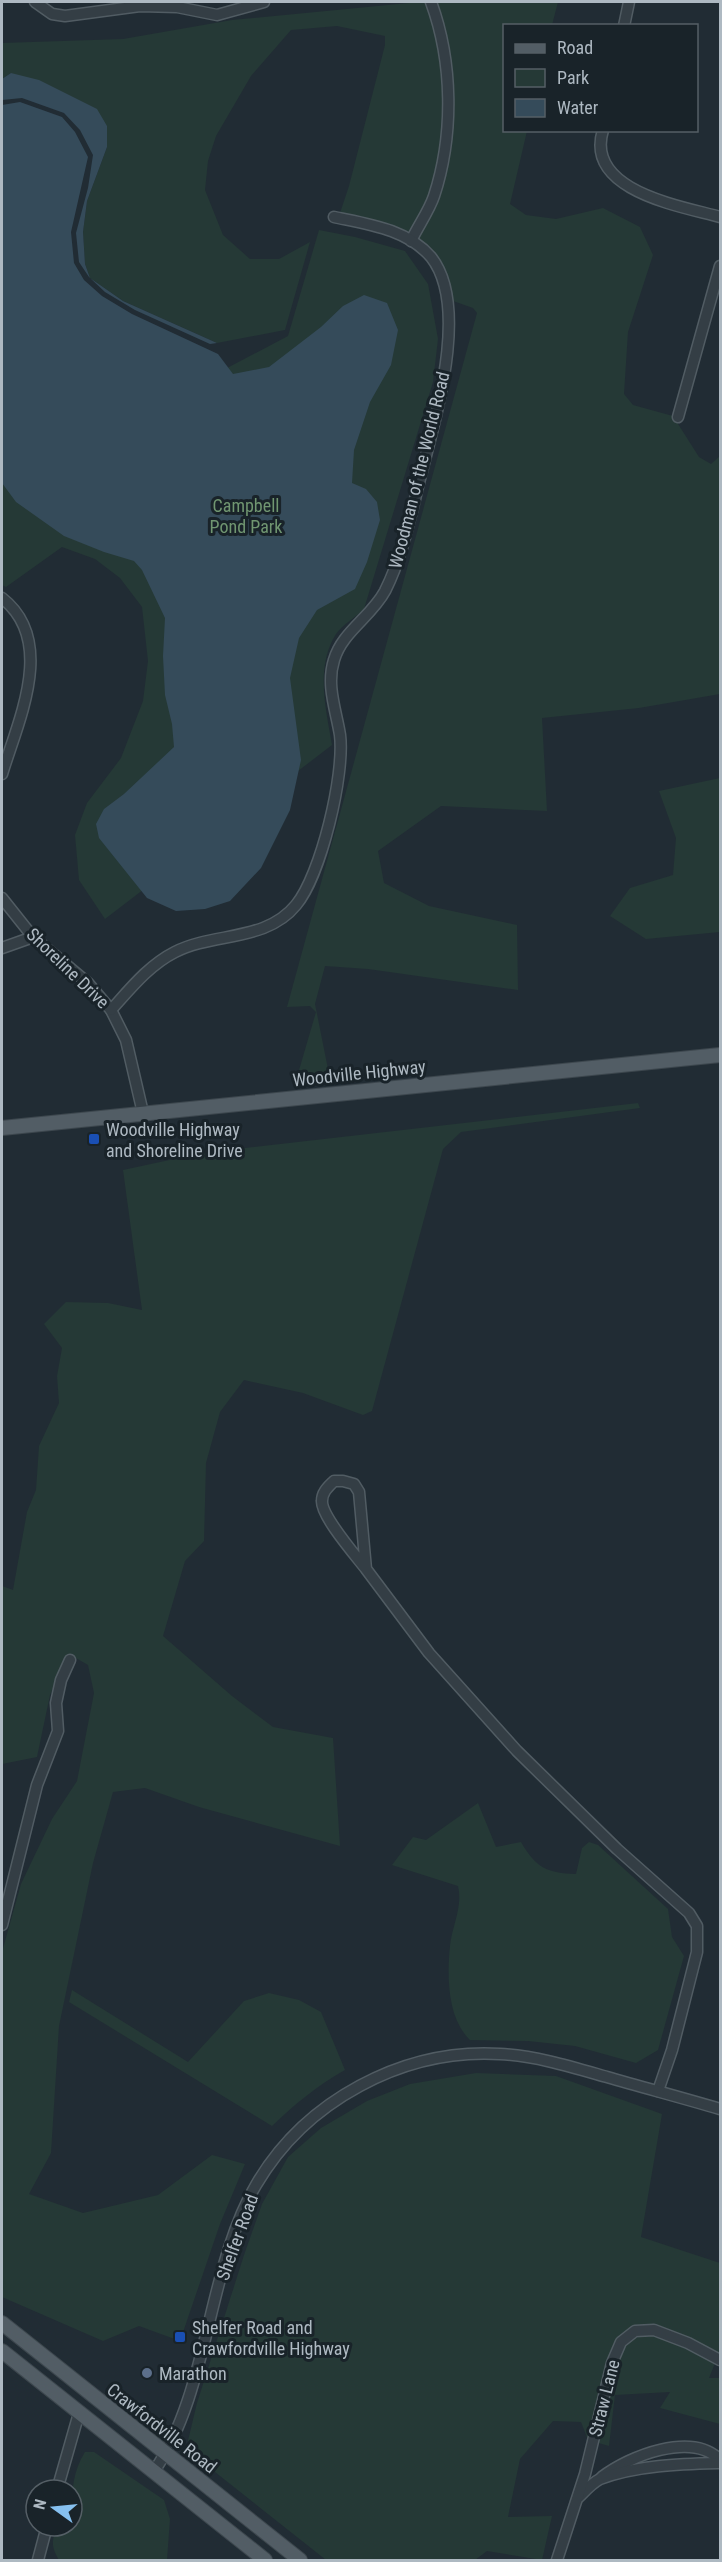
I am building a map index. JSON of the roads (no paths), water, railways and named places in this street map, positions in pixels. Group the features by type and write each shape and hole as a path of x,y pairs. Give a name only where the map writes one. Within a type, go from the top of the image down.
{"main road":[{"name":"Woodville Highway","path":"2,1128 720,1055"},
{"name":"Crawfordville Road","path":"2,2323 299,2560"},
{"path":"2,2351 265,2560"}],"street":[{"path":"35,2 52,14 66,16 140,6 180,4 217,15 264,2"},
{"path":"411,241 433,198 448,138 448,94 441,45 431,2"},
{"path":"624,24 628,2"},
{"path":"603,132 601,149 603,161 617,178 646,195 720,217"},
{"name":"Woodman of the World Road","path":"111,1010 148,970 174,953 194,944 259,930 280,920 296,905 310,882 318,861 339,779 340,736 330,673 334,657 347,637 372,610 393,572 407,531 446,362 448,307 442,277 430,256 411,241 378,226 334,217"},
{"path":"678,417 720,266"},
{"path":"2,598 19,615 29,639 31,652 26,689 2,774"},
{"name":"Shoreline Drive","path":"2,898 33,937 79,975 111,1010 126,1040 144,1113"},
{"path":"2,948 33,937"},
{"path":"366,1569 359,1492 354,1484 334,1481 324,1491 321,1503 326,1514 366,1569 429,1653 517,1751 617,1850 689,1913 697,1926 697,1952 690,1983 672,2050 657,2091"},
{"path":"2,1925 37,1785 58,1731 56,1702 60,1680 70,1660"},
{"name":"Shelfer Road","path":"154,2471 166,2454 180,2420 229,2250 245,2206 273,2160 289,2140 328,2106 364,2084 400,2068 443,2057 472,2054 518,2056 555,2062 720,2109"},
{"name":"Straw Lane","path":"557,2560 579,2498 612,2362 616,2350 627,2336 635,2331 654,2330 688,2343 720,2360"},
{"path":"60,2478 79,2413"},
{"path":"579,2498 599,2480 627,2461 669,2448 710,2452 720,2461"},
{"path":"599,2480 687,2463 720,2461"},
{"path":"38,2560 44,2538"}],"water":[{"path":"11,73 39,80 97,109 107,126 107,147 87,201 83,232 85,264 90,278 79,262 76,233 88,188 93,155 80,130 64,113 22,98 2,100 2,79"},
{"name":"Campbell Pond Park","path":"20,102 62,117 75,132 88,157 71,232 74,263 84,280 102,296 132,314 218,354 233,374 269,367 321,327 343,306 364,295 387,303 398,330 391,365 370,402 354,450 352,483 366,489 377,502 380,520 367,562 355,589 317,610 299,638 290,678 301,760 290,810 261,868 230,901 205,909 176,911 147,898 99,838 96,824 104,809 124,794 174,747 172,724 165,695 163,656 165,618 142,570 134,561 64,536 16,502 2,483 2,105"},
{"path":"90,278 123,301 217,343 210,344 135,310 105,292"}],"place":[{"name":"Woodville Highway and Shoreline Drive","path":"94,1139"},
{"name":"Shelfer Road and Crawfordville Highway","path":"180,2337"},
{"name":"Marathon","path":"147,2373"}]}
